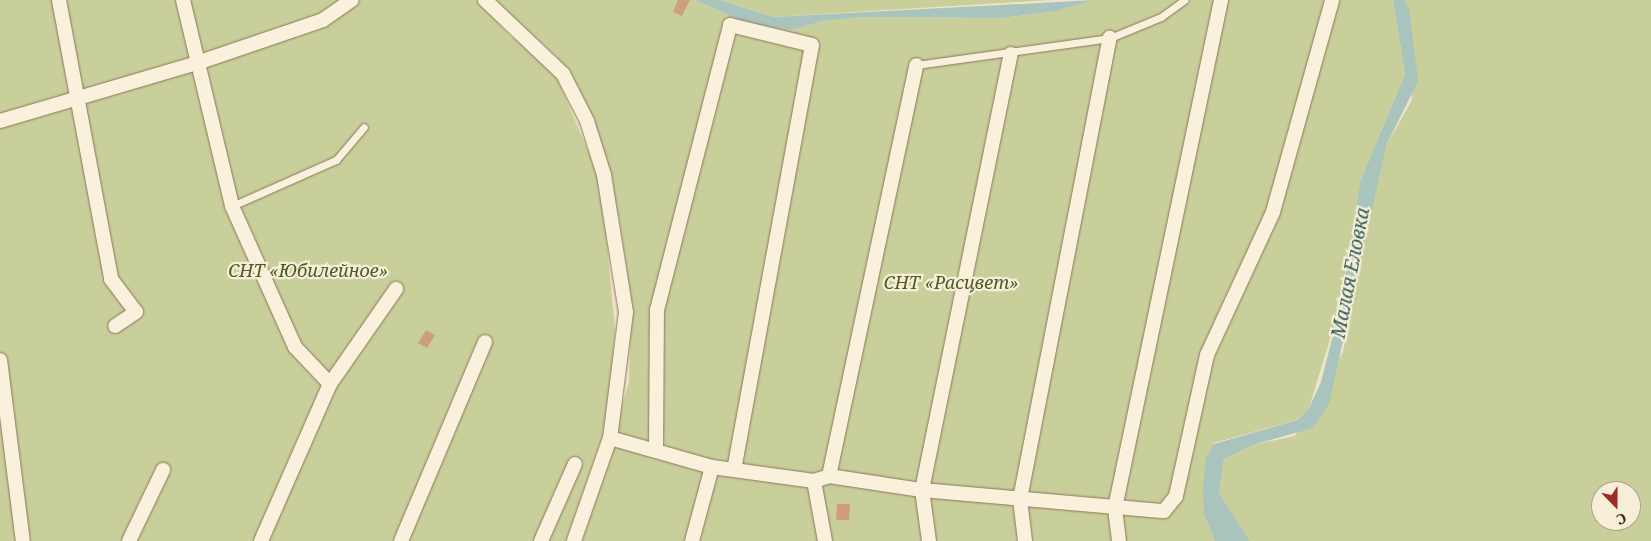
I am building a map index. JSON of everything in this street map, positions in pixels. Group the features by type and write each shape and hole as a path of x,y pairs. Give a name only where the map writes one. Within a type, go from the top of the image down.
{"street":[{"path":"60,0 81,100 111,279 136,312 114,326"},
{"path":"183,0 232,206 295,347 330,384"},
{"path":"0,120 81,100 197,64 323,20 352,0"},
{"path":"485,0 563,74 588,121 604,175 626,312 610,438 574,541"},
{"path":"1119,541 1115,508 1221,0"},
{"path":"610,438 656,448 712,467 734,468 814,481 829,476 922,490 1164,511 1176,496 1207,355 1273,212 1332,0"},
{"path":"656,448 657,310 730,25 812,45 734,468"},
{"path":"1025,541 1020,499 1110,38"},
{"path":"929,541 922,490 1011,54"},
{"path":"829,476 916,65"},
{"path":"261,541 330,384 396,289"},
{"path":"401,541 486,342"},
{"path":"0,360 23,541"},
{"path":"541,541 575,464"},
{"path":"692,541 712,467"},
{"path":"129,541 163,470"},
{"path":"814,481 825,541"}],"lane":[{"path":"916,65 1011,54 1110,38 1161,17 1184,0"},
{"path":"232,206 336,160 364,127"}],"green space":[{"name":"СНТ «Юбилейное»","path":"0,0 477,0 511,37 535,51 556,75 601,182 615,329 609,417 566,541 0,541"},
{"name":"СНТ «Расцвет»","path":"494,0 695,0 746,23 792,30 823,21 863,17 1001,18 1058,11 1094,0 1393,0 1405,74 1360,182 1342,300 1309,408 1296,420 1214,443 1204,515 1215,541 582,541 629,382 631,297 618,213 592,119 557,57"},
{"path":"720,0 1052,0 773,17"},
{"path":"1405,0 1651,0 1651,541 1250,541 1219,493 1224,459 1256,444 1295,436 1343,352 1370,206 1386,146 1412,100"}],"water":[{"path":"695,0 720,0 773,17 1094,0 1058,11 1001,18 863,17 823,21 792,30 746,23"},
{"name":"Малая Еловка","path":"1393,0 1405,0 1409,9 1418,81 1386,146 1329,404 1313,428 1256,444 1224,459 1219,493 1250,541 1215,541 1204,515 1203,487 1206,458 1214,444 1297,420 1309,408 1321,382 1342,300 1360,182 1405,74"}],"building":[{"path":"678,0 690,0 682,16 673,12"},
{"path":"426,330 435,335 427,348 418,343"},
{"path":"837,504 850,504 849,520 836,520"}]}
